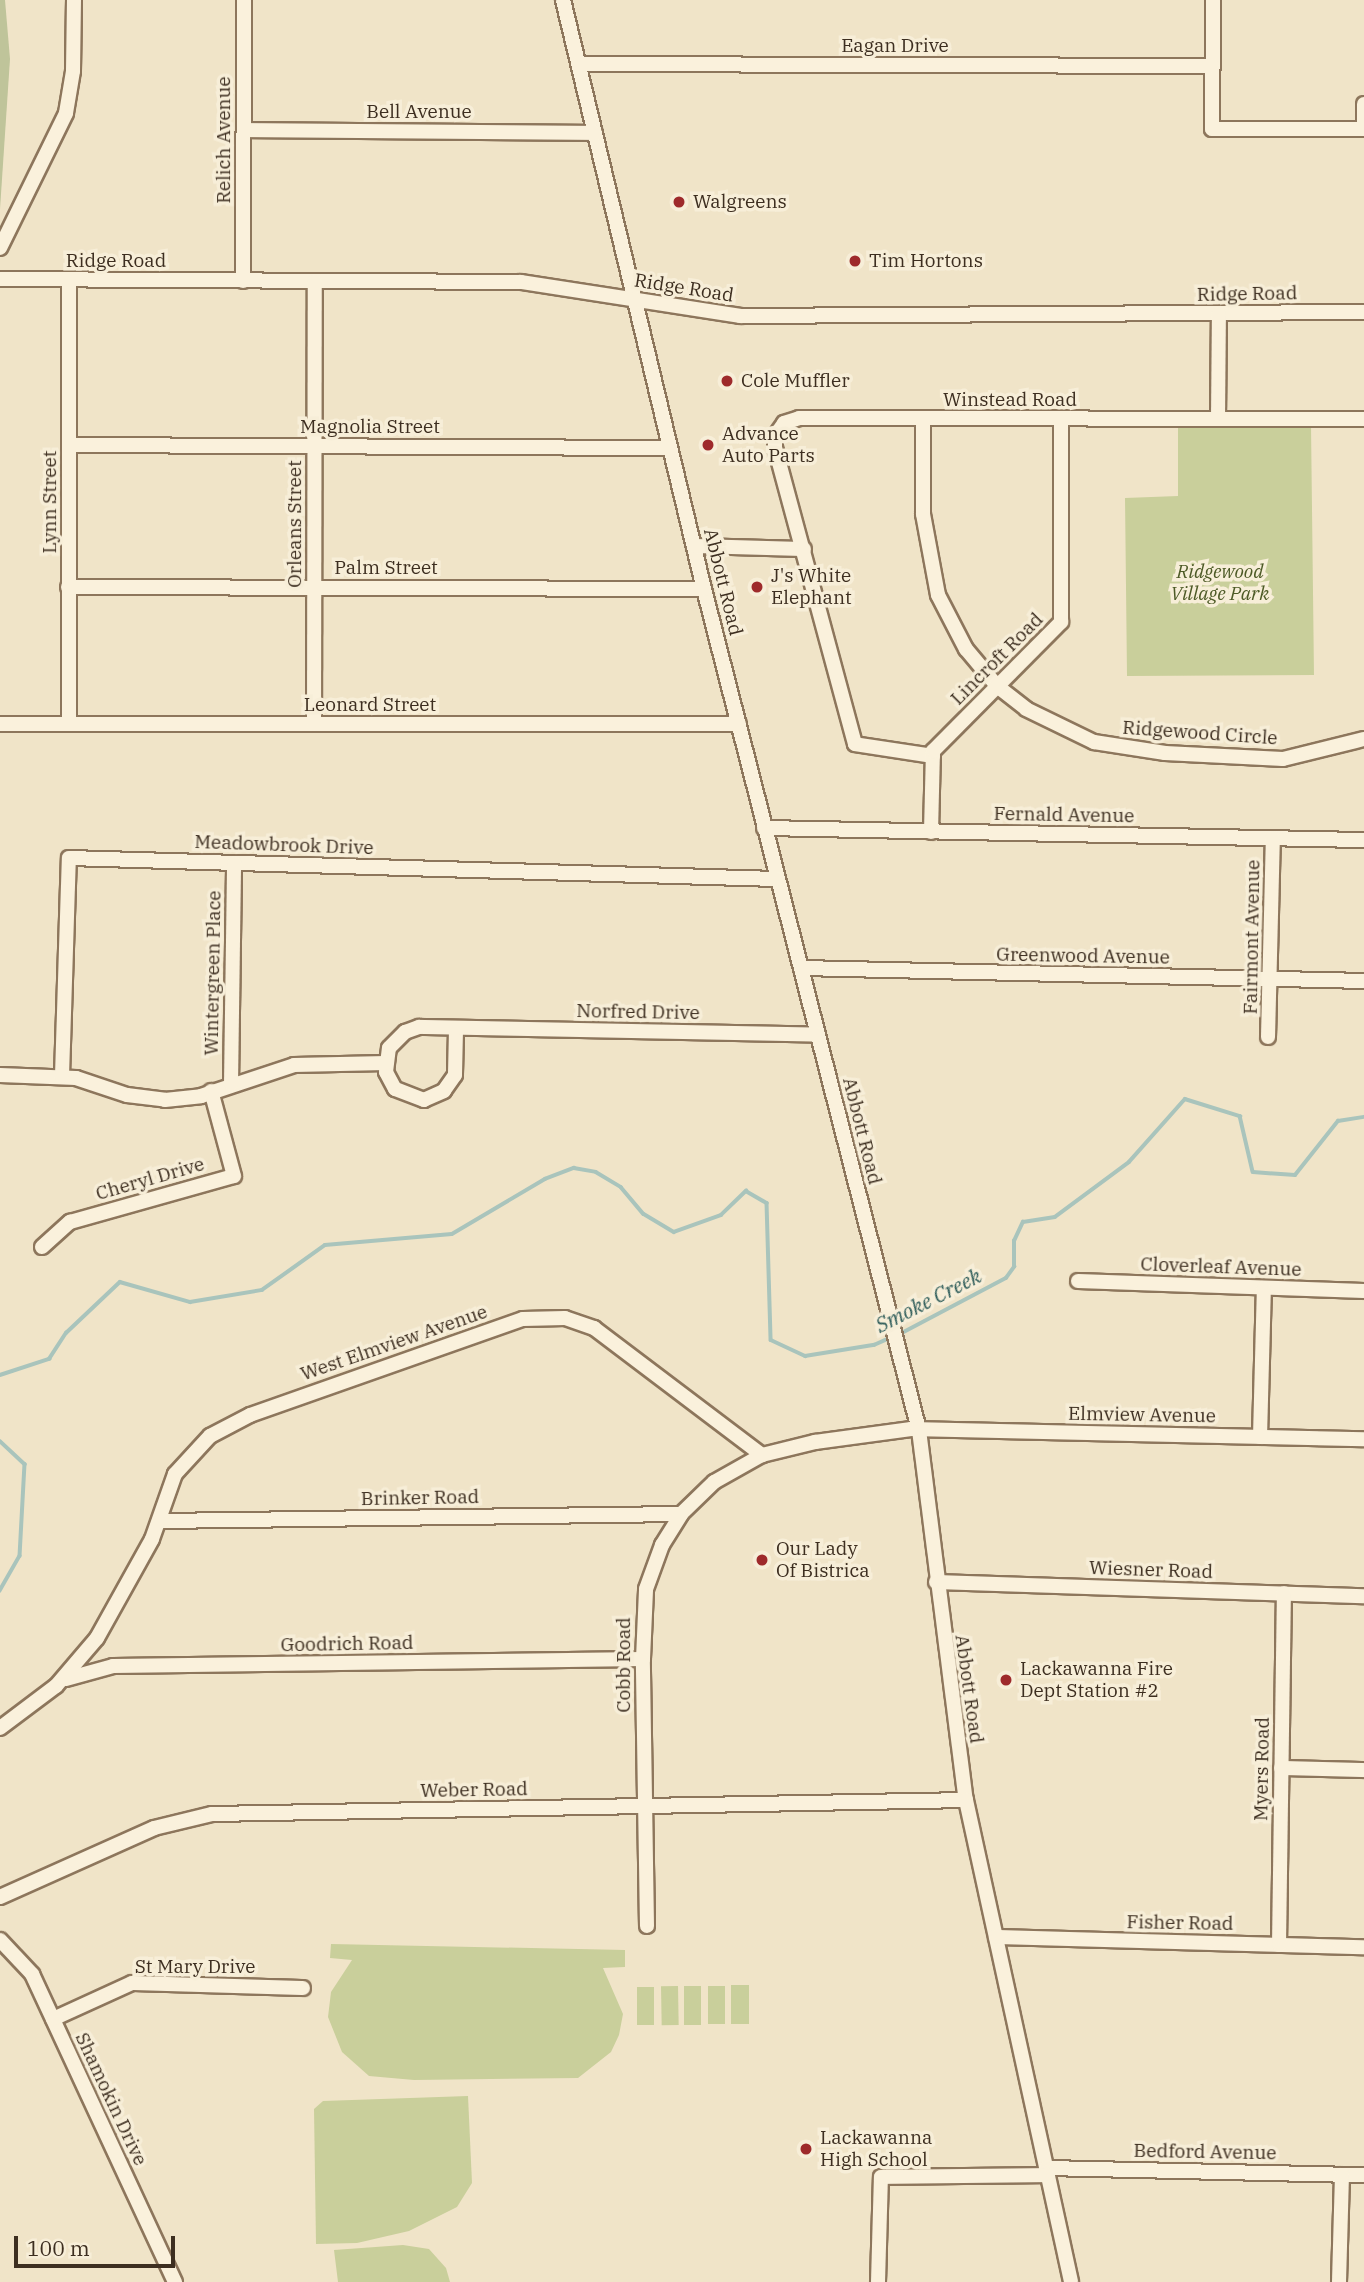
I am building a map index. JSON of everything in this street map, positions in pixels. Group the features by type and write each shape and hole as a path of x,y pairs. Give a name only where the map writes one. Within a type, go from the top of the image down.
{"street":[{"path":"0,248 66,113 73,72 74,0"},
{"name":"Relich Avenue","path":"243,281 244,0"},
{"name":"Abbott Road","path":"564,0 704,589 919,1430 936,1582 966,1800 1071,2282"},
{"path":"1213,0 1212,129 1364,129 1364,104"},
{"name":"Eagan Drive","path":"579,64 1212,66"},
{"name":"Bell Avenue","path":"243,131 595,133"},
{"name":"Ridge Road","path":"0,279 521,282 740,316 1364,312"},
{"name":"Lynn Street","path":"69,280 69,724"},
{"name":"Orleans Street","path":"314,724 315,282"},
{"path":"1218,419 1219,314"},
{"name":"Winstead Road","path":"803,546 775,448 778,429 799,418 1364,419"},
{"name":"Ridgewood Circle","path":"923,419 923,514 938,595 955,632 997,685 1050,723 1127,749 1283,759 1320,754 1364,739"},
{"name":"Lincroft Road","path":"933,756 933,751 1061,622 1061,420"},
{"name":"Magnolia Street","path":"69,445 670,448"},
{"path":"694,546 803,546 855,744 933,756 931,832"},
{"name":"Palm Street","path":"68,587 704,589"},
{"name":"Leonard Street","path":"0,724 739,724"},
{"name":"Fernald Avenue","path":"764,828 1364,840"},
{"name":"Fairmont Avenue","path":"1269,1037 1273,838"},
{"name":"Meadowbrook Drive","path":"62,1076 69,858 778,879"},
{"name":"Wintergreen Place","path":"231,1084 234,863"},
{"name":"Greenwood Avenue","path":"801,968 1364,982"},
{"name":"Norfred Drive","path":"386,1063 394,1040 411,1029 818,1035"},
{"path":"0,1075 62,1076 147,1098 183,1099 315,1061 386,1063 396,1089 414,1099 432,1098 444,1091 455,1075 456,1030"},
{"name":"Cheryl Drive","path":"42,1247 69,1222 234,1176 211,1091"},
{"name":"Cloverleaf Avenue","path":"1078,1281 1364,1291"},
{"path":"1260,1437 1264,1288"},
{"name":"West Elmview Avenue","path":"0,1728 56,1686 110,1618 160,1521 163,1500 178,1469 224,1427 523,1319 565,1318 594,1328 762,1455"},
{"path":"762,1455 815,1442 919,1430"},
{"name":"Elmview Avenue","path":"919,1430 1364,1439"},
{"name":"Cobb Road","path":"647,1926 642,1659 646,1589 662,1545 681,1514 714,1482 762,1455"},
{"name":"Brinker Road","path":"160,1521 681,1514"},
{"name":"Wiesner Road","path":"936,1582 1364,1596"},
{"name":"Myers Road","path":"1279,1945 1284,1593"},
{"name":"Goodrich Road","path":"56,1686 86,1670 113,1666 642,1659"},
{"path":"1281,1768 1364,1770"},
{"name":"Weber Road","path":"0,1897 154,1828 212,1814 966,1800"},
{"name":"Fisher Road","path":"996,1937 1364,1947"},
{"name":"Shamokin Drive","path":"0,1940 32,1974 175,2282"},
{"name":"St Mary Drive","path":"53,2019 132,1983 303,1988"},
{"name":"Bedford Avenue","path":"878,2282 881,2177 1047,2171 1364,2175"},
{"path":"1339,2282 1342,2175"}],"green space":[{"path":"0,0 5,0 10,59 0,209"},
{"name":"Ridgewood Village Park","path":"1311,425 1314,675 1127,676 1125,498 1178,496 1178,427"},
{"path":"331,1944 625,1950 625,1967 603,1968 623,2014 619,2035 611,2052 578,2078 414,2080 369,2076 342,2052 328,2017 331,1992 352,1960 330,1958"},
{"path":"731,1985 749,1985 749,2024 731,2024"},
{"path":"661,1986 678,1986 679,2025 662,2025"},
{"path":"684,1986 701,1986 701,2025 684,2025"},
{"path":"708,1986 725,1986 725,2024 708,2024"},
{"path":"637,1987 654,1987 654,2025 637,2025"},
{"path":"468,2096 472,2183 457,2207 409,2231 357,2243 316,2244 314,2109 323,2101"},
{"path":"403,2245 429,2249 446,2268 450,2282 338,2282 334,2250"}],"waterway":[{"name":"Smoke Creek","path":"898,1335 1006,1278 1014,1267 1014,1241 1023,1222 1055,1217 1129,1162 1185,1099 1240,1116 1253,1172 1295,1175 1338,1121 1364,1117"},
{"name":"Smoke Creek","path":"0,1375 49,1359 66,1333 120,1282 190,1302 262,1290 325,1245 452,1234 545,1179 574,1168 596,1172 621,1187 644,1214 674,1232 721,1215 746,1191 767,1203 771,1340 805,1356 874,1345 890,1338"},
{"name":"Smoke Creek","path":"0,1441 25,1464 20,1556 0,1591"}],"place":[{"name":"Walgreens","path":"679,202"},
{"name":"Tim Hortons","path":"855,261"},
{"name":"Cole Muffler","path":"727,381"},
{"name":"Advance Auto Parts","path":"708,445"},
{"name":"J's White Elephant","path":"757,587"},
{"name":"Our Lady Of Bistrica","path":"762,1560"},
{"name":"Lackawanna Fire Dept Station #2","path":"1006,1680"},
{"name":"Lackawanna High School","path":"806,2149"}]}
